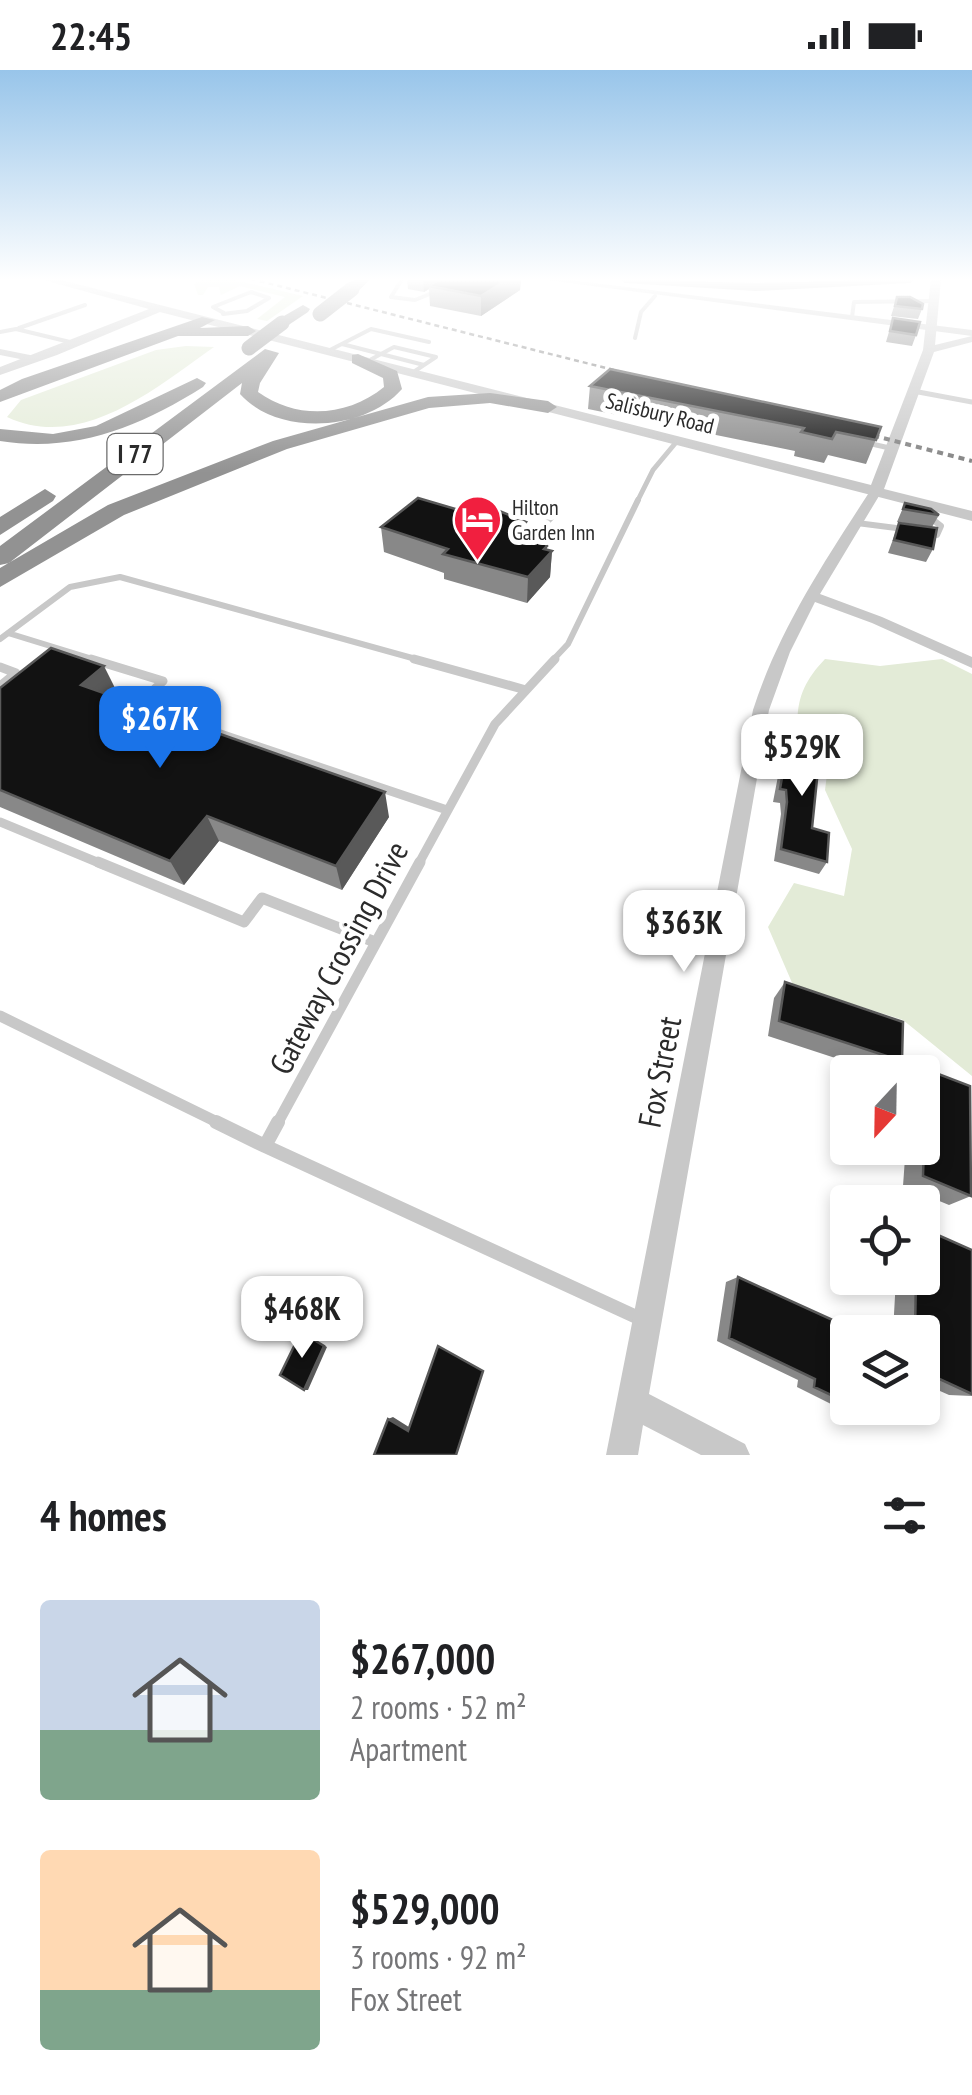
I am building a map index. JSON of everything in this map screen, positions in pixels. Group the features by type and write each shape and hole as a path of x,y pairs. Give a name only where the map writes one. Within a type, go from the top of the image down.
{"highway":[{"path":"0,387 136,344"},
{"path":"0,397 28,383 140,344"},
{"name":"I 77","path":"0,528 230,362 244,344"},
{"name":"I 77","path":"0,558 282,344"},
{"path":"271,352 250,383 249,394 259,404 304,416 351,413 446,381"},
{"path":"363,356 395,382 393,389 371,407"},
{"path":"0,435 50,441 109,430 147,413 230,362"},
{"path":"0,579 133,502 280,446 398,410 420,401 446,381"},
{"path":"398,410 458,399 490,398 548,407"}],"street":[{"path":"0,370 77,344"},
{"name":"Salisbury Road","path":"279,344 418,369 446,381 972,516"},
{"path":"876,491 930,344"},
{"path":"929,350 942,344"},
{"path":"0,352 34,359"},
{"name":"Fox Street","path":"622,1455 772,668 876,491"},
{"path":"813,596 972,663"},
{"path":"632,1402 734,1455"}],"lane":[{"path":"328,351 342,344 363,356 381,354 400,344"},
{"path":"363,356 375,344"},
{"path":"363,356 381,354 418,369 436,357 394,347"},
{"path":"913,391 972,402"},
{"path":"846,438 894,448"},
{"name":"Gateway Crossing Drive","path":"265,1146 502,713 568,644 653,470 678,440"},
{"path":"857,523 938,535 940,526 926,514 928,504"},
{"path":"516,534 536,533 556,513"},
{"path":"4,636 70,587 120,577 526,690"},
{"path":"4,636 164,681 138,706 447,810"},
{"path":"0,667 16,672 0,686"},
{"path":"0,822 244,922 262,898 376,942"},
{"path":"0,1016 265,1146 647,1322"}],"green space":[{"path":"214,347 116,411 62,427 35,426 7,417 21,400 156,350"},
{"path":"825,659 880,666 942,659 972,674 972,1076 903,1020 793,985 768,927 794,883 844,896 852,849 825,790 829,759 799,738 798,726 802,695"}],"building":[{"path":"610,369 881,427 876,440 836,432 832,439 801,432 804,428 590,386"},
{"path":"418,498 469,513 477,506 490,507 526,522 518,531 539,537 547,546 544,549 552,551 528,577 443,554 448,549 381,527"},
{"path":"905,503 931,509 939,515 903,509"},
{"path":"899,523 937,528 933,549 894,540"},
{"path":"51,648 104,666 81,685 385,792 336,866 207,816 170,861 0,790 0,688"},
{"path":"790,732 821,740 812,828 829,833 827,862 781,849 787,802 786,790 780,789"},
{"path":"785,982 903,1022 902,1055 884,1055 779,1021"},
{"path":"940,1075 970,1086 971,1196 923,1176 923,1165 940,1165"},
{"path":"940,1236 972,1250 972,1394 940,1379 940,1315 915,1315 916,1295 940,1295"},
{"path":"738,1277 830,1319 830,1395 814,1387 815,1379 729,1338"},
{"path":"301,1332 324,1346 304,1390 280,1375"},
{"path":"438,1346 483,1371 456,1455 374,1455 388,1419 408,1431"}],"railway":[{"path":"509,344 634,375"},
{"path":"852,430 972,461"}],"place":[{"name":"Hilton Garden Inn","path":"477,562"}]}
